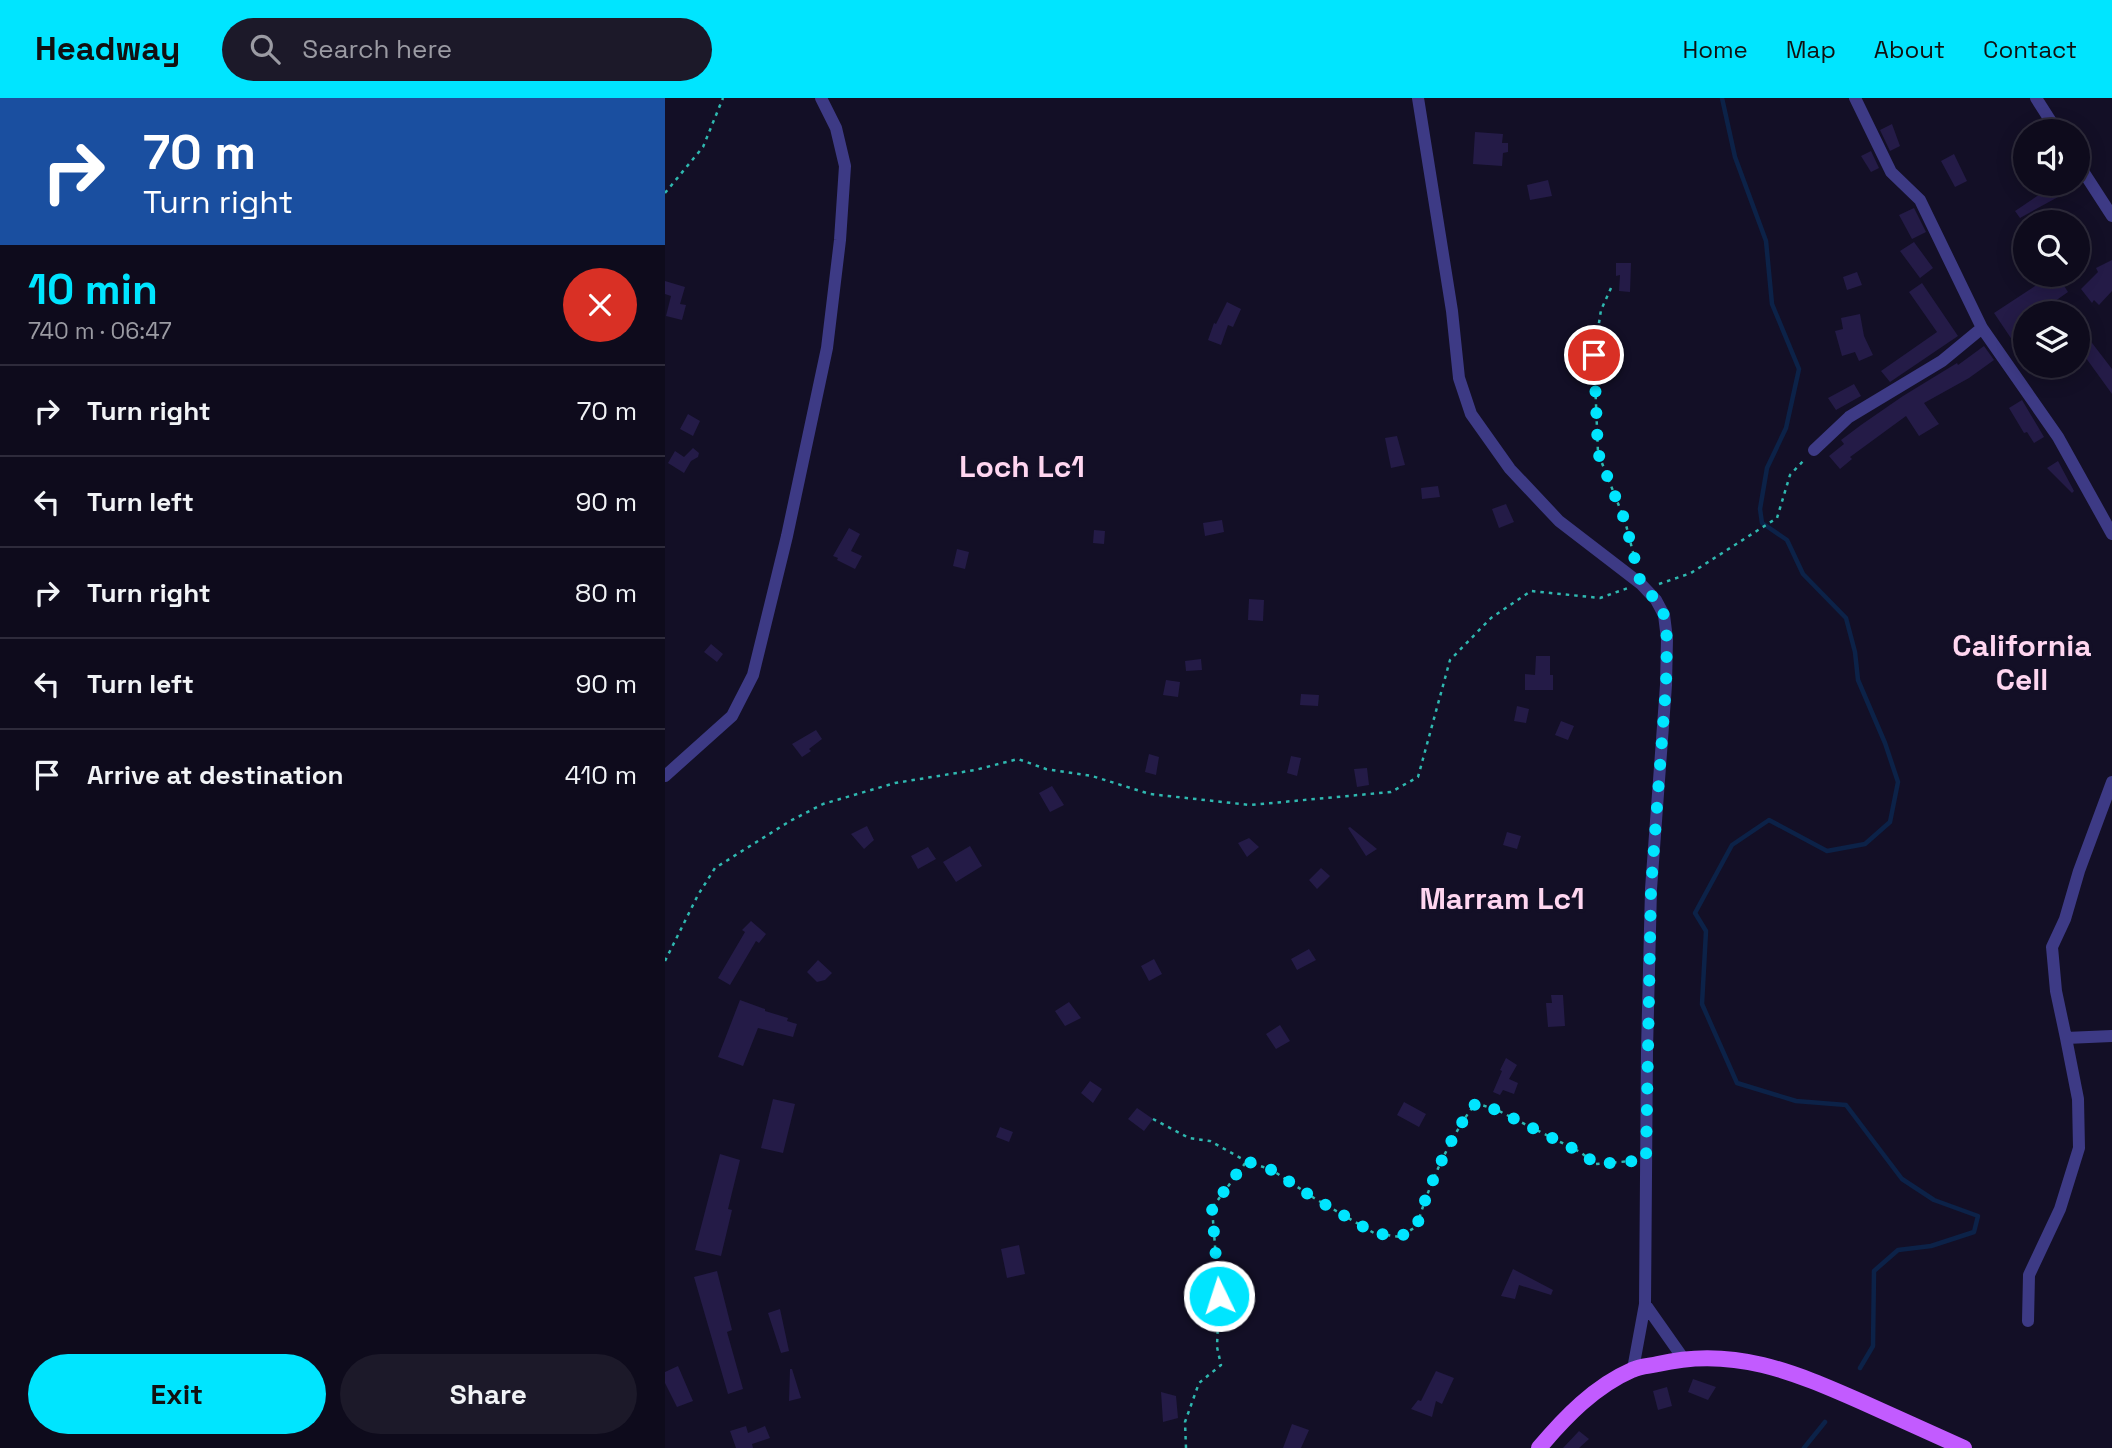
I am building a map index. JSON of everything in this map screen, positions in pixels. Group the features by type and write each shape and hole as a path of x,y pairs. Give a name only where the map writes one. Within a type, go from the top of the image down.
{"main road":[{"path":"1539,1448 1556,1428 1593,1394 1633,1369 1683,1358 1726,1357 1776,1367 1964,1448"}],"street":[{"path":"665,776 732,716 743,696 753,675 787,536 827,348 840,240 845,166 839,137 821,98"},
{"path":"1418,98 1452,311 1459,378 1471,414 1510,469 1559,522 1643,586 1656,600 1664,615 1667,639 1666,685 1651,888 1645,1304 1633,1369"},
{"path":"1855,98 1891,173 1920,200 1982,328 2058,437 2112,534"},
{"path":"2036,98 2049,119"},
{"path":"2090,182 2112,216"},
{"path":"1814,450 1849,417 1942,361 1982,328"},
{"path":"2028,1321 2029,1275 2060,1209 2079,1148 2078,1099 2056,991 2052,947 2065,919 2079,871 2112,782"},
{"path":"2066,1038 2112,1036"},
{"path":"1645,1304 1683,1358"}],"path":[{"path":"665,192 703,147 723,98"},
{"path":"1611,288 1601,310 1594,355 1598,453 1625,521 1643,586"},
{"path":"665,961 698,895 715,868 790,821 823,804 895,783 964,773 1019,759 1046,769 1092,776 1150,794 1250,805 1391,792 1418,777 1450,660 1491,618 1531,591 1601,598 1691,573 1777,518 1790,475 1814,450"},
{"path":"1153,1119 1189,1138 1210,1141 1246,1161 1272,1170 1374,1233 1400,1237 1417,1226 1438,1171 1468,1112 1476,1103 1499,1111 1580,1152 1596,1164 1646,1160"},
{"path":"1186,1448 1185,1422 1199,1383 1221,1365 1217,1347 1219,1296 1212,1208 1246,1161"}],"building":[{"path":"1892,124 1900,146 1890,151 1880,130"},
{"path":"1475,132 1503,134 1502,143 1508,143 1508,152 1503,153 1502,166 1473,164"},
{"path":"1871,151 1879,168 1871,172 1861,156"},
{"path":"1954,154 1967,181 1955,187 1941,161"},
{"path":"1548,180 1552,196 1530,200 1527,185"},
{"path":"2037,196 2058,197 2034,210 2016,210"},
{"path":"1914,208 1926,232 1912,239 1899,215"},
{"path":"1914,242 1933,268 1920,278 1900,251"},
{"path":"2112,260 2112,291 2099,305 2094,300 2092,303 2081,289 2090,287 2090,280 2098,272 2096,268"},
{"path":"1616,263 1631,263 1630,292 1619,291 1620,275 1616,276"},
{"path":"1857,272 1862,285 1847,290 1843,277"},
{"path":"665,281 685,287 680,304 686,305 682,320 666,316 671,296 665,294"},
{"path":"1922,283 1958,336 1890,382 1881,371 1937,332 1909,292"},
{"path":"2034,287 2065,287 2068,292 2055,301 2013,301 2013,341 1994,313"},
{"path":"1227,302 1241,309 1233,327 1228,325 1221,345 1208,340 1214,323 1216,324"},
{"path":"1860,314 1864,336 1873,355 1859,361 1855,352 1842,356 1835,331 1843,329 1841,318"},
{"path":"2090,340 2112,369 2112,394 2090,364"},
{"path":"1984,346 1994,360 1969,378 1924,403 1939,424 1919,436 1906,416 1850,457 1852,459 1840,469 1829,456 1844,444 1841,440 1861,425"},
{"path":"1854,384 1861,396 1836,410 1828,398"},
{"path":"2022,400 2044,437 2034,443 2027,432 2024,433 2009,408"},
{"path":"688,414 700,421 693,436 680,429"},
{"path":"1397,436 1405,465 1391,468 1385,438"},
{"path":"693,448 699,453 698,457 691,461 684,473 668,463 675,451 684,457"},
{"path":"2058,461 2074,491 2072,493 2047,468"},
{"path":"1438,486 1440,497 1422,499 1421,488"},
{"path":"1506,504 1514,522 1499,528 1492,509"},
{"path":"1222,520 1224,532 1205,536 1203,523"},
{"path":"849,528 860,534 851,551 862,556 855,569 833,556"},
{"path":"1094,530 1105,531 1104,544 1093,543"},
{"path":"957,549 969,552 965,569 953,566"},
{"path":"1249,599 1264,600 1263,621 1248,620"},
{"path":"2086,639 2094,655 2084,660 2076,643"},
{"path":"711,644 723,654 717,662 704,652"},
{"path":"1536,656 1550,656 1553,690 1525,690 1525,674 1535,675"},
{"path":"1201,659 1202,670 1186,671 1185,661"},
{"path":"1166,680 1180,682 1178,697 1163,695"},
{"path":"1301,694 1319,695 1318,706 1300,705"},
{"path":"1517,706 1529,709 1526,723 1514,721"},
{"path":"1561,721 1574,726 1568,740 1555,735"},
{"path":"816,730 822,739 802,757 792,744"},
{"path":"1149,754 1159,757 1156,775 1145,772"},
{"path":"1291,756 1301,758 1297,776 1287,773"},
{"path":"1367,768 1369,785 1357,787 1354,769"},
{"path":"1052,786 1064,805 1050,812 1039,793"},
{"path":"867,826 874,840 864,849 851,834"},
{"path":"1348,828 1377,849 1366,856"},
{"path":"1507,832 1521,836 1517,849 1503,845"},
{"path":"1249,838 1259,847 1247,857 1238,843"},
{"path":"970,846 982,866 956,882 943,862"},
{"path":"928,847 936,859 918,869 911,856"},
{"path":"1321,868 1330,876 1317,889 1309,880"},
{"path":"751,921 766,934 759,943 756,941 730,985 718,978 745,932 742,930"},
{"path":"1309,949 1316,960 1297,970 1291,959"},
{"path":"1154,959 1162,974 1149,981 1141,966"},
{"path":"818,960 832,973 825,980 817,982 807,972"},
{"path":"1551,995 1563,995 1565,1026 1548,1027 1546,1003 1552,1003"},
{"path":"740,1000 797,1024 793,1037 758,1028 743,1066 718,1057"},
{"path":"1069,1002 1081,1018 1065,1026 1055,1011"},
{"path":"1280,1025 1290,1041 1276,1049 1266,1034"},
{"path":"1506,1058 1517,1065 1509,1079 1518,1083 1514,1094 1503,1090 1500,1095 1493,1092"},
{"path":"1090,1081 1102,1089 1093,1103 1081,1093"},
{"path":"773,1099 795,1104 783,1153 761,1148"},
{"path":"1404,1102 1426,1114 1419,1127 1397,1115"},
{"path":"1137,1108 1153,1119 1144,1131 1128,1119"},
{"path":"1000,1127 1013,1132 1009,1142 996,1137"},
{"path":"720,1154 740,1160 728,1209 732,1210 721,1256 695,1250"},
{"path":"1019,1245 1025,1274 1007,1278 1001,1249"},
{"path":"1513,1269 1553,1290 1551,1295 1519,1285 1515,1299 1501,1296"},
{"path":"717,1271 732,1330 727,1332 743,1389 728,1394 694,1277"},
{"path":"780,1309 789,1351 781,1353 768,1313"},
{"path":"678,1366 693,1401 677,1407 665,1383 665,1372"},
{"path":"790,1369 801,1398 789,1401"},
{"path":"1436,1371 1454,1378 1442,1404 1436,1401 1432,1417 1411,1409 1418,1400 1421,1401"},
{"path":"1693,1379 1716,1387 1708,1400 1688,1392"},
{"path":"1667,1387 1672,1406 1658,1410 1653,1391"},
{"path":"1161,1392 1176,1396 1178,1418 1163,1422"},
{"path":"1292,1424 1309,1430 1301,1448 1283,1448"},
{"path":"746,1426 748,1433 765,1426 770,1438 752,1444 753,1448 736,1448 730,1431"},
{"path":"1579,1431 1589,1439 1579,1448 1563,1448"}],"waterway":[{"path":"1722,98 1735,157 1766,241 1772,304 1799,369 1786,428 1767,468 1760,509 1762,523 1787,540 1803,574 1846,618 1855,652 1858,680 1885,743 1898,782 1890,822 1865,844 1827,851 1769,820 1732,845 1695,913 1706,931 1702,1004 1737,1083 1796,1101 1846,1105 1902,1179 1934,1200 1978,1216 1974,1232 1931,1246 1898,1250 1874,1271 1873,1346 1860,1368"},
{"path":"1804,1448 1825,1422"}],"district":[{"name":"Loch Lc1","path":"1022,467"},
{"name":"California Cell","path":"2022,663"},
{"name":"Marram Lc1","path":"1502,899"}],"route":[{"path":"1219,1296 1212,1208 1246,1161 1272,1170 1374,1233 1400,1237 1417,1226 1438,1171 1468,1112 1476,1103 1499,1111 1580,1152 1596,1164 1646,1160 1651,888 1667,639 1664,615 1656,600 1641,584 1625,521 1598,453 1594,355"}]}
